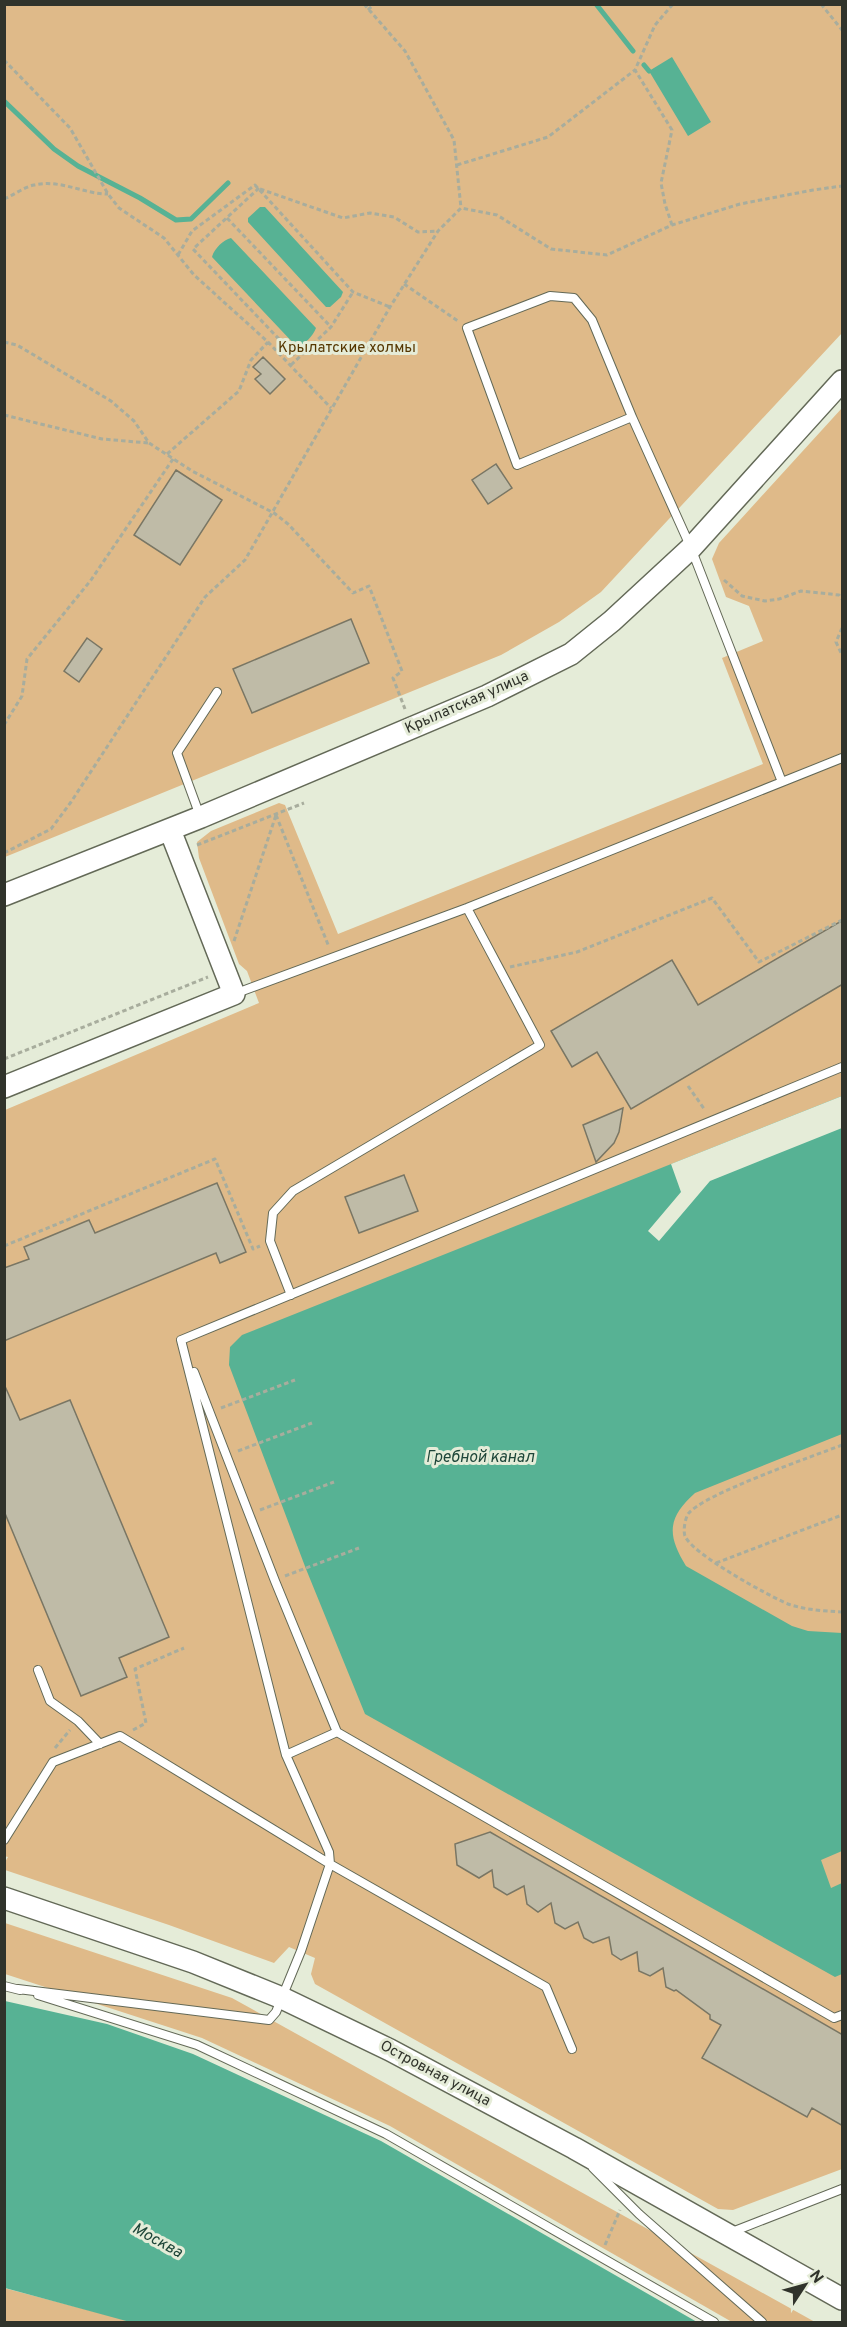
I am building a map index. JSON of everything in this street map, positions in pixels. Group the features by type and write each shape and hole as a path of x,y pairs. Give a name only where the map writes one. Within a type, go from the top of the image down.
{"street":[{"name":"Крылатская улица","path":"4,895 170,830 487,696 571,654 612,621 691,548 843,381"},
{"path":"4,1087 234,994 170,830"},
{"name":"Островная улица","path":"4,1898 193,1962 282,1998 390,2050 574,2148 843,2298"}],"lane":[{"path":"632,417 517,465 467,328 550,296 574,298 592,320 632,417 691,548 782,782"},
{"path":"201,817 177,753 217,692"},
{"path":"234,994 467,908 843,758"},
{"path":"291,1295 270,1242 273,1213 293,1191 540,1045 467,908"},
{"path":"181,1340 843,1067"},
{"path":"181,1340 336,1732 834,2018 843,2015"},
{"path":"4,1986 269,2020 273,2017 282,1998 301,1951 330,1864 329,1852 286,1755 181,1340"},
{"path":"38,1670 50,1701 78,1721 100,1744"},
{"path":"286,1755 336,1732"},
{"path":"4,1840 53,1762 120,1736 330,1864 546,1988 572,2049"},
{"path":"18,1989 197,2045 386,2134 714,2322"},
{"path":"574,2148 639,2214 762,2322"},
{"path":"727,2234 843,2189"}],"path":[{"path":"364,4 405,51 454,140 462,208"},
{"path":"368,10 374,4"},
{"path":"457,165 548,137 635,69 656,25 673,4"},
{"path":"821,4 843,30"},
{"path":"4,60 70,128 108,194 119,208 164,238 194,274 268,342 331,408"},
{"path":"635,69 672,130 662,183 665,204 672,225"},
{"path":"4,199 33,185 61,183 94,194 108,194"},
{"path":"178,255 192,231 255,185 353,292 390,307"},
{"path":"462,208 497,215 551,249 607,255 672,225 740,204 813,189 843,186"},
{"path":"259,189 343,218 370,213 394,217 418,232 438,231"},
{"path":"259,189 193,249 298,359"},
{"path":"4,854 51,829 205,597 245,560 404,284 438,231 462,208"},
{"path":"227,218 331,327"},
{"path":"404,284 467,328"},
{"path":"290,366 331,327 353,292"},
{"path":"4,342 17,345 111,401 134,421 149,442 173,459 274,513 288,524 353,593 369,586 402,671 393,678 405,709"},
{"path":"167,454 239,391 251,360 268,342"},
{"path":"4,416 102,440 149,442"},
{"path":"4,725 22,696 27,659 91,580 173,459"},
{"path":"724,580 742,596 765,601 779,599 801,591 839,595 843,599"},
{"path":"843,628 836,642 843,655"},
{"path":"178,853 304,803"},
{"path":"276,814 333,957"},
{"path":"4,1059 225,970 276,814"},
{"path":"500,970 577,952 712,898 759,962 843,920"},
{"path":"688,1086 713,1121"},
{"path":"4,1246 215,1159 253,1249"},
{"path":"209,1412 296,1380"},
{"path":"226,1455 312,1423"},
{"path":"843,1445 713,1497 688,1515 684,1527 685,1537 697,1550 746,1582 788,1604 812,1610 843,1611"},
{"path":"249,1514 334,1482"},
{"path":"716,1563 843,1515"},
{"path":"275,1581 359,1548"},
{"path":"120,1736 146,1723 135,1669 184,1648"},
{"path":"600,2257 622,2205"}],"green space":[{"name":"Крылатские холмы","path":"4,5 842,5 842,333 601,592 559,622 501,655 5,857"},
{"name":"Гребной канал","path":"842,408 842,2169 733,2210 718,2209 315,1984 311,1974 315,1958 289,1947 274,1963 5,1870 8,1857 4,1856 5,1110 259,1003 247,971 239,964 199,858 197,842 211,831 279,803 285,805 338,934 763,764 722,658 763,641 749,606 726,597 712,559 719,543"},
{"path":"5,1923 232,1998 815,2322 732,2322 390,2126 202,2038 5,1974"},
{"path":"4,2288 126,2320 130,2322 5,2322"}],"water":[{"path":"672,57 711,122 688,136 649,71"},
{"path":"260,207 265,207 343,292 330,307 326,307 248,222 248,218"},
{"path":"231,238 316,328 303,344 297,347 212,257 219,245"},
{"name":"Гребной канал","path":"842,1096 842,1434 695,1493 679,1511 673,1527 675,1545 686,1566 792,1626 808,1631 842,1633 842,1851 821,1860 831,1888 842,1883 842,1974 835,1977 365,1714 306,1569 229,1365 230,1347 242,1335"},
{"name":"Москва","path":"5,2001 107,2024 193,2054 381,2141 697,2322 130,2322 5,2288"}],"pier":[{"path":"842,1096 842,1128 710,1181 659,1241 648,1231 681,1192 671,1164"}],"building":[{"path":"263,357 285,379 270,394 255,379 261,374 253,367"},
{"path":"496,464 512,488 488,504 472,480"},
{"path":"176,470 222,500 180,565 134,535"},
{"path":"351,619 369,663 252,713 233,669"},
{"path":"87,638 102,649 79,682 64,671"},
{"path":"843,920 843,984 631,1109 597,1052 572,1067 551,1031 672,960 698,1005"},
{"path":"623,1108 619,1132 614,1143 596,1162 583,1125"},
{"path":"404,1175 418,1211 359,1233 345,1197"},
{"path":"217,1183 246,1252 220,1263 216,1253 4,1341 4,1268 29,1259 24,1247 89,1220 95,1233"},
{"path":"4,1384 20,1420 70,1400 169,1637 119,1658 127,1677 81,1696 4,1511"},
{"path":"490,1832 843,2035 843,2126 812,2108 807,2117 702,2058 721,2025 710,2019 710,2015 676,1990 666,1987 663,1968 650,1976 639,1971 637,1952 621,1960 612,1954 609,1937 593,1943 584,1938 578,1922 565,1929 555,1923 551,1903 538,1912 527,1904 524,1886 507,1895 494,1887 492,1870 479,1878 457,1865 455,1844"}],"waterway":[{"path":"596,4 633,51"},
{"path":"644,65 649,71"},
{"path":"4,101 54,149 78,166 140,198 176,220 191,219 228,183"}]}
